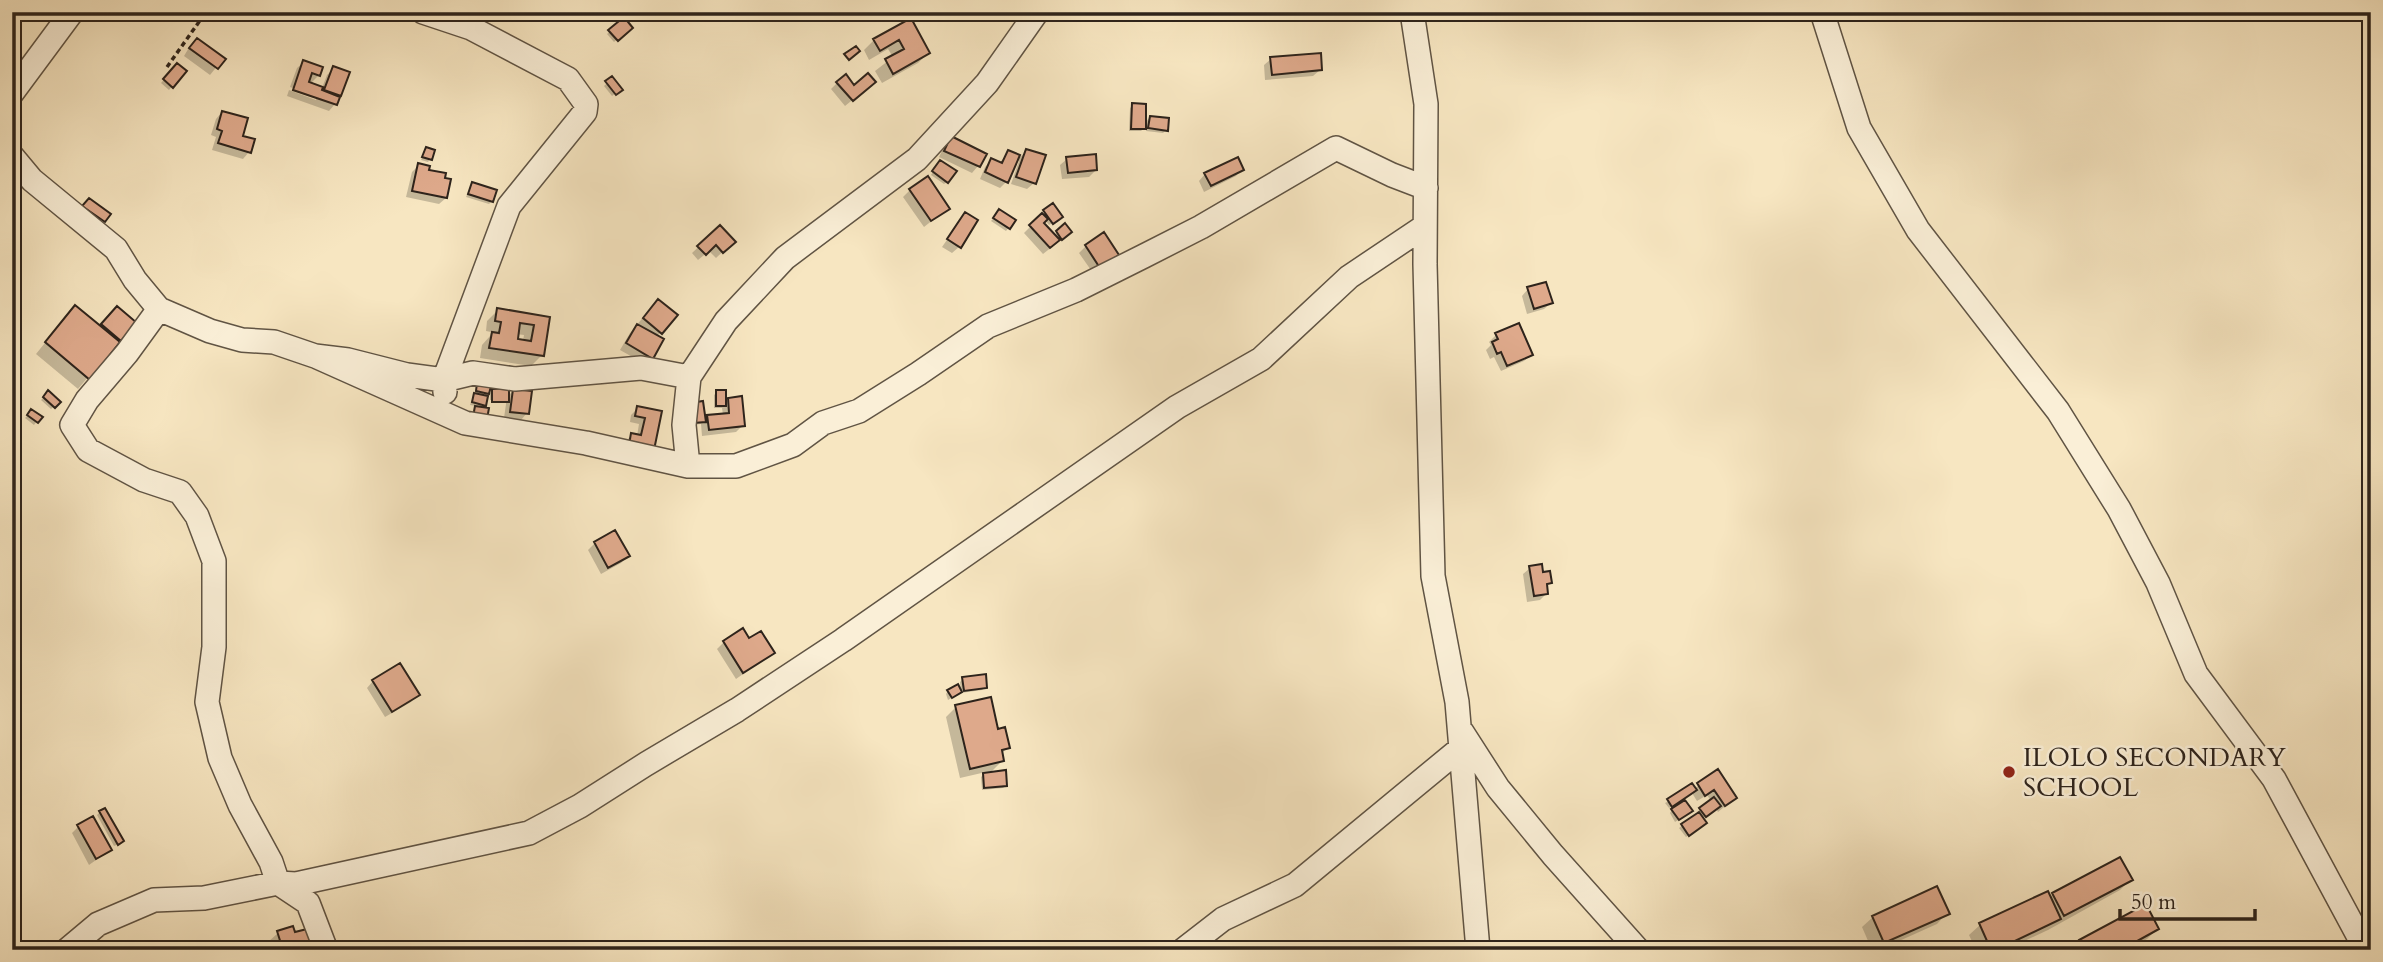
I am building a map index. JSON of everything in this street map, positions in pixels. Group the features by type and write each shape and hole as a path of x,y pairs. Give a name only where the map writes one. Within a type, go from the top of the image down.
{"street":[{"path":"12,93 72,12"},
{"path":"423,12 471,28 568,79 586,104 586,112 509,206 444,380 447,416"},
{"path":"688,466 684,425 690,377 726,321 785,258 917,159 987,83 1037,12"},
{"path":"1412,12 1426,104 1425,226 1433,576 1457,702 1478,950"},
{"path":"1822,12 1859,128 1917,230 2058,411 2119,509 2158,583 2196,674 2274,779 2366,950"},
{"path":"12,156 32,180 117,249 135,280 159,309 210,331 242,340 274,342 315,356 464,424 586,443 688,466 736,466 793,445 822,423 859,411 988,326 1076,290 1144,257 1336,148 1426,188"},
{"path":"68,950 98,924 154,900 204,898 278,883 296,884 529,833 580,806 737,710 843,640 1177,407 1261,359 1349,277 1425,226"},
{"path":"159,309 127,353 87,400 72,425 88,450 144,480 180,492 197,516 214,561 214,647 207,702 220,758 240,805 271,862 278,883 307,903 326,950"},
{"path":"315,356 348,360 407,375 444,380 473,373 515,379 641,368 690,377"},
{"path":"1184,950 1223,919 1295,885 1460,738"},
{"path":"1460,738 1497,788 1553,855 1638,950"}],"path":[{"path":"167,67 205,12"}],"building":[{"path":"624,17 633,28 618,41 608,30"},
{"path":"911,18 930,53 893,74 885,59 904,49 899,40 880,51 873,39"},
{"path":"197,38 226,59 218,69 189,48"},
{"path":"856,46 860,51 849,60 844,54"},
{"path":"1321,53 1322,70 1272,75 1270,57"},
{"path":"303,60 323,67 320,76 312,73 309,82 340,97 337,105 293,90"},
{"path":"177,63 187,71 173,88 163,79"},
{"path":"333,66 350,72 341,96 324,90"},
{"path":"868,73 876,82 853,101 836,82 846,74 854,85"},
{"path":"612,76 623,90 616,95 605,81"},
{"path":"1132,103 1146,104 1146,129 1131,129"},
{"path":"222,111 248,118 243,136 255,139 251,153 218,143 222,131 217,129"},
{"path":"1150,116 1169,118 1168,131 1148,128"},
{"path":"951,136 987,154 980,167 944,151"},
{"path":"426,147 435,150 432,160 422,157"},
{"path":"1026,149 1046,155 1036,184 1016,177"},
{"path":"1008,150 1020,155 1008,183 985,172 991,158 1002,163"},
{"path":"1096,154 1097,170 1068,173 1066,157"},
{"path":"1238,157 1244,170 1211,186 1204,173"},
{"path":"940,160 957,171 948,183 932,171"},
{"path":"418,163 430,166 429,170 446,173 445,178 451,179 447,198 412,191"},
{"path":"928,176 950,209 931,221 909,189"},
{"path":"472,182 497,190 493,202 468,194"},
{"path":"89,198 111,214 105,222 82,206"},
{"path":"1053,203 1063,217 1053,224 1043,210"},
{"path":"999,209 1016,220 1010,229 993,218"},
{"path":"965,212 978,220 961,248 947,239"},
{"path":"1042,213 1048,219 1044,223 1060,240 1050,248 1029,225"},
{"path":"1065,223 1072,232 1062,240 1056,231"},
{"path":"720,225 736,242 723,253 716,245 706,255 697,246"},
{"path":"1104,232 1119,255 1100,268 1085,245"},
{"path":"1546,282 1553,303 1534,309 1527,287"},
{"path":"658,299 678,315 662,334 643,318"},
{"path":"75,305 120,342 90,380 45,342"},
{"path":"117,306 137,323 121,341 101,324"},
{"path":"497,308 550,317 544,356 489,348 492,332 499,333 501,322 495,321","holes":["520,323 534,325 531,341 518,339"]},
{"path":"1519,323 1533,355 1507,366 1501,352 1497,354 1492,342 1498,339 1495,333"},
{"path":"637,324 664,339 653,359 626,343"},
{"path":"477,383 491,386 489,394 476,391"},
{"path":"509,388 509,402 492,402 492,389"},
{"path":"513,389 532,391 529,414 510,412"},
{"path":"48,390 61,402 55,408 43,397"},
{"path":"716,390 726,390 726,406 716,406"},
{"path":"474,393 488,396 486,406 472,402"},
{"path":"742,396 745,426 709,430 707,415 729,413 728,398"},
{"path":"703,401 706,422 693,423 690,403"},
{"path":"475,406 489,408 487,419 473,417"},
{"path":"637,406 662,411 654,450 629,445 631,433 641,435 645,418 635,416"},
{"path":"31,409 43,417 38,423 27,415"},
{"path":"615,530 630,556 608,568 594,542"},
{"path":"1542,564 1543,572 1550,571 1552,583 1547,584 1548,594 1534,596 1529,566"},
{"path":"743,628 749,638 761,631 775,653 743,673 723,641"},
{"path":"400,663 420,695 392,712 372,680"},
{"path":"986,674 987,688 964,691 962,677"},
{"path":"958,684 962,692 952,698 947,690"},
{"path":"991,697 998,729 1005,727 1010,748 1002,750 1004,761 970,769 955,705"},
{"path":"1718,769 1737,798 1725,806 1714,790 1705,796 1697,783"},
{"path":"1006,770 1007,786 984,788 983,773"},
{"path":"1692,783 1697,790 1672,807 1667,799"},
{"path":"1714,797 1721,806 1706,817 1699,808"},
{"path":"1685,800 1693,811 1679,820 1671,809"},
{"path":"105,808 124,841 118,845 99,811"},
{"path":"1699,812 1707,823 1689,836 1681,824"},
{"path":"93,816 112,850 96,859 77,825"},
{"path":"2120,857 2133,880 2064,916 2052,893"},
{"path":"1937,886 1950,914 1884,943 1872,916"},
{"path":"2048,891 2061,919 1991,950 1979,923"},
{"path":"2146,904 2159,929 2121,950 2084,950 2079,940"},
{"path":"293,926 295,932 311,928 318,950 283,950 277,931"},
{"path":"2072,943 2076,950 2059,950"}],"place":[{"name":"ILOLO SECONDARY SCHOOL","path":"2009,772"}]}
